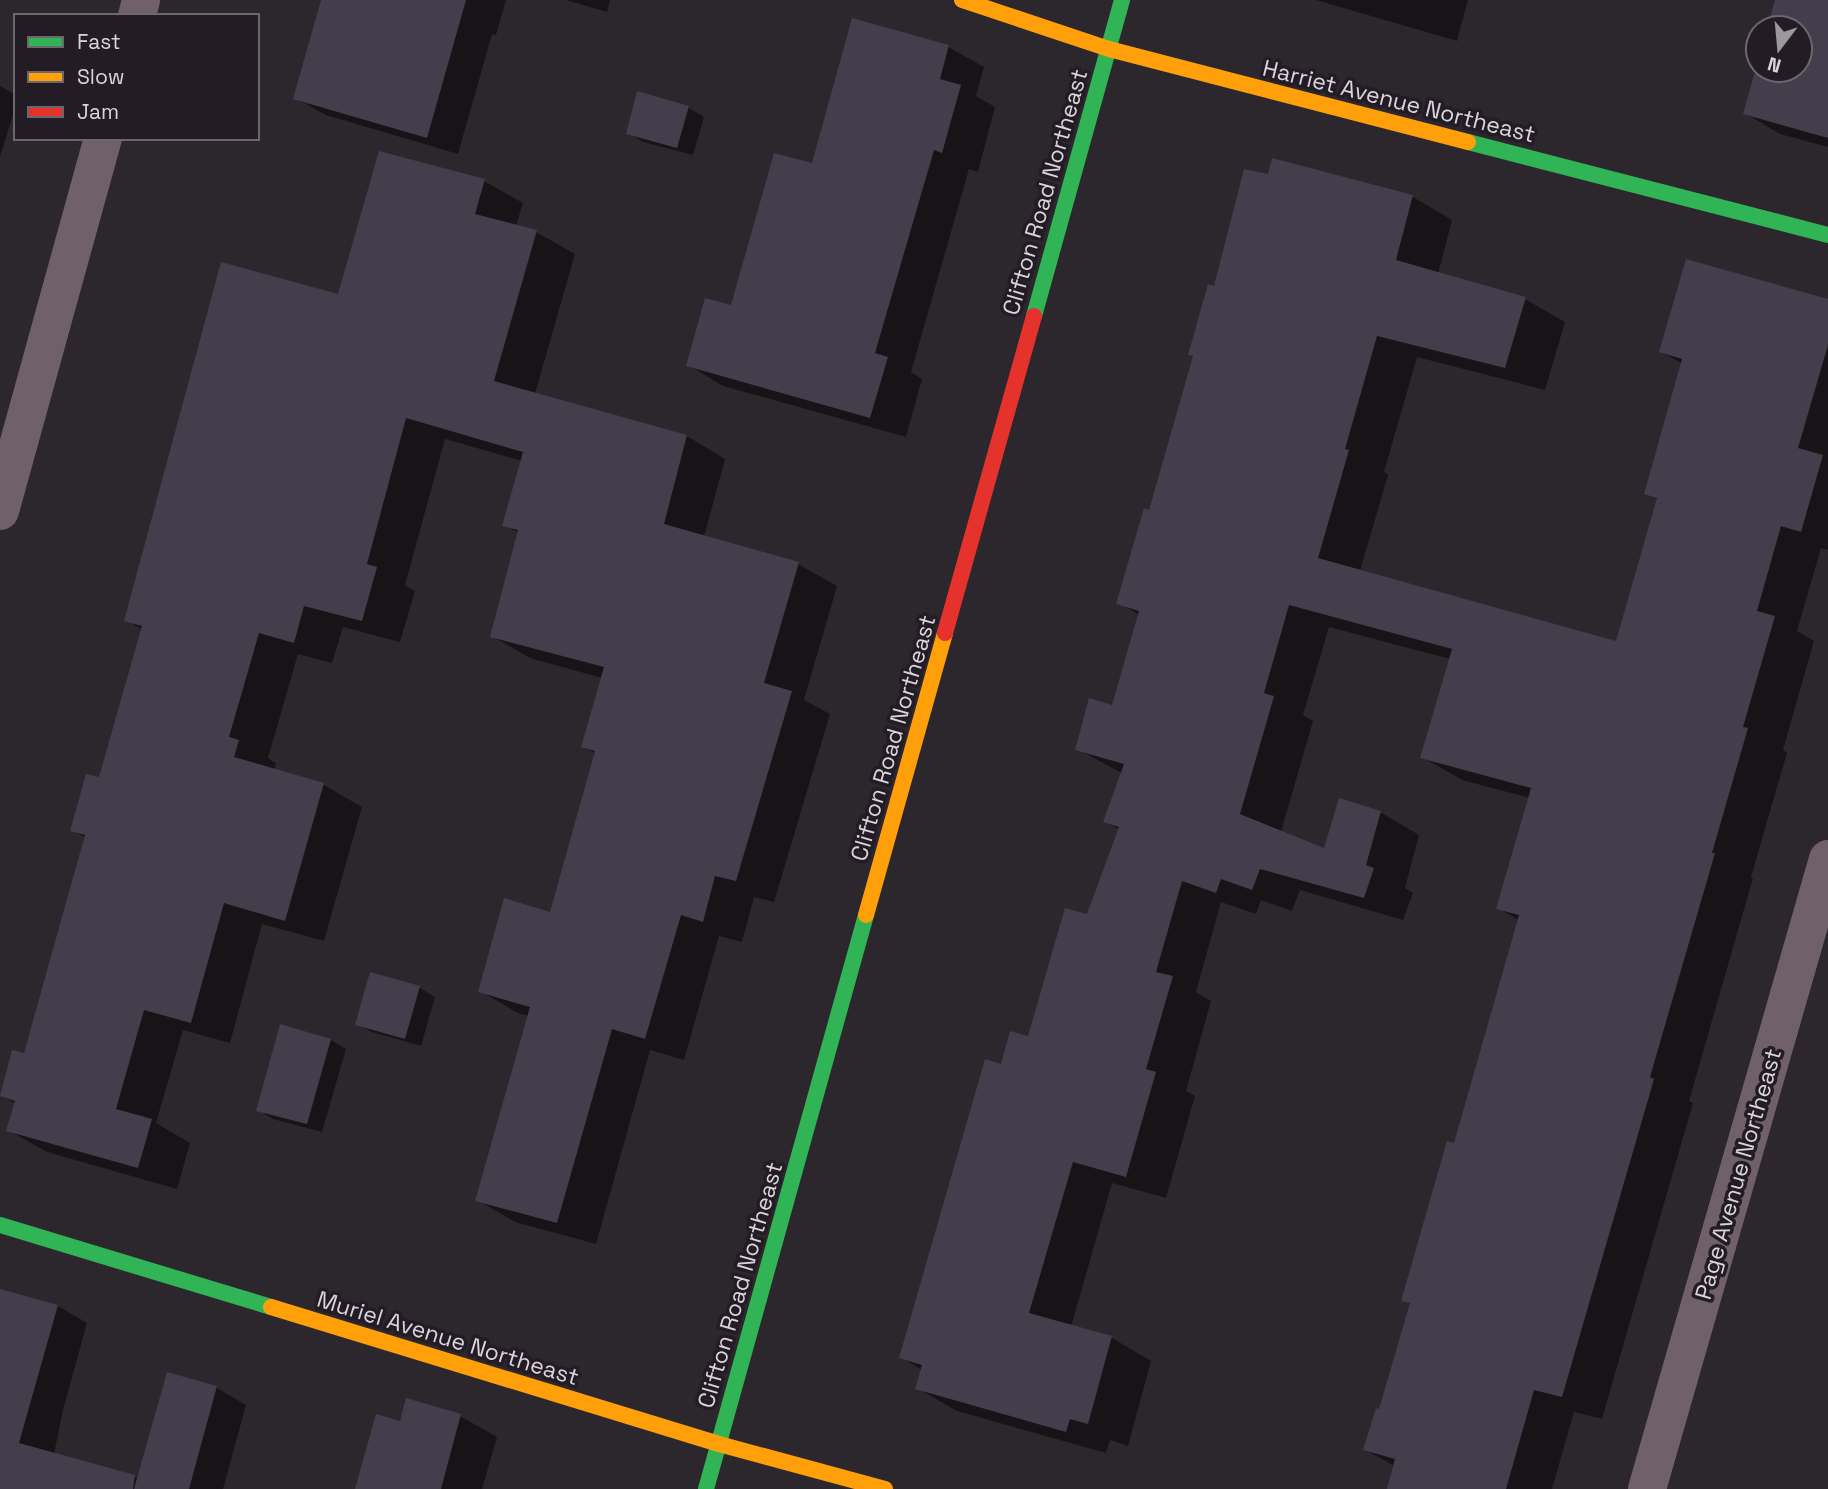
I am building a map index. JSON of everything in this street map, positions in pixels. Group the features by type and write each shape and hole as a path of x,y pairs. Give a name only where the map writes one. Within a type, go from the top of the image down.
{"street":[{"name":"Harriet Avenue Northeast","path":"962,0 1109,49 1828,235"},
{"name":"Clifton Road Northeast","path":"706,1489 1122,0"},
{"path":"0,511 102,140"},
{"name":"Page Avenue Northeast","path":"1647,1489 1828,859"},
{"name":"Muriel Avenue Northeast","path":"0,1225 719,1444 885,1489"}],"building":[{"path":"321,0 466,0 427,138 293,99"},
{"path":"1775,0 1828,0 1828,138 1743,114 1751,84 1814,84 1814,14 1771,14"},
{"path":"852,18 949,45 940,79 961,85 942,153 934,150 875,353 888,357 870,418 686,366 705,298 731,305 774,153 812,163"},
{"path":"637,91 689,106 677,148 626,134"},
{"path":"379,151 485,179 475,214 537,230 494,381 687,435 664,524 799,562 764,683 792,691 736,881 715,876 703,922 681,915 645,1039 612,1029 557,1223 475,1201 530,1007 478,992 504,898 550,912 595,751 581,747 604,667 490,637 518,530 502,526 523,452 406,418 367,564 377,567 362,621 304,606 294,643 259,633 229,737 239,740 234,757 324,783 285,921 224,903 191,1023 144,1010 116,1109 152,1119 138,1168 6,1131 15,1101 0,1096 12,1050 24,1053 85,835 70,831 86,774 99,777 142,626 124,621 221,262 338,294"},
{"path":"1272,158 1413,195 1396,260 1526,297 1505,368 1377,336 1345,449 1349,450 1318,558 1616,641 1657,498 1644,494 1682,359 1659,352 1686,259 1828,299 1828,345 1798,448 1823,455 1801,532 1781,526 1757,611 1775,616 1743,727 1748,728 1650,1077 1654,1079 1562,1397 1534,1390 1506,1489 1387,1489 1395,1459 1363,1450 1376,1408 1379,1409 1410,1303 1401,1301 1447,1141 1454,1143 1519,915 1496,909 1531,788 1420,758 1452,649 1289,605 1264,693 1274,696 1240,814 1324,848 1339,798 1381,811 1366,865 1374,868 1364,898 1260,869 1252,890 1221,879 1216,893 1182,881 1156,972 1173,976 1146,1069 1156,1072 1126,1177 1073,1162 1029,1313 1112,1336 1088,1424 1070,1419 1066,1432 915,1389 922,1365 899,1358 985,1059 1001,1064 1010,1031 1028,1036 1065,908 1087,914 1119,827 1103,822 1124,764 1075,750 1089,698 1112,705 1139,611 1116,604 1144,508 1149,510 1193,356 1188,355 1208,284 1214,286 1244,169 1268,174"},
{"path":"370,972 420,986 405,1039 355,1025"},
{"path":"280,1024 331,1039 307,1124 256,1111"},
{"path":"0,1289 58,1305 19,1443 135,1475 133,1489 0,1489"},
{"path":"167,1372 217,1386 189,1489 134,1489"},
{"path":"406,1398 461,1414 441,1489 355,1489 376,1414 400,1421"}],"traffic: fast":[{"path":"1034,316 1122,0"},
{"path":"1468,142 1828,235"},
{"path":"706,1489 866,915"},
{"path":"0,1225 271,1307"}],"traffic: slow":[{"path":"962,0 1109,49 1468,142"},
{"path":"866,915 945,633"},
{"path":"271,1307 719,1444 885,1489"}],"traffic: jam":[{"path":"945,633 1034,316"}]}
